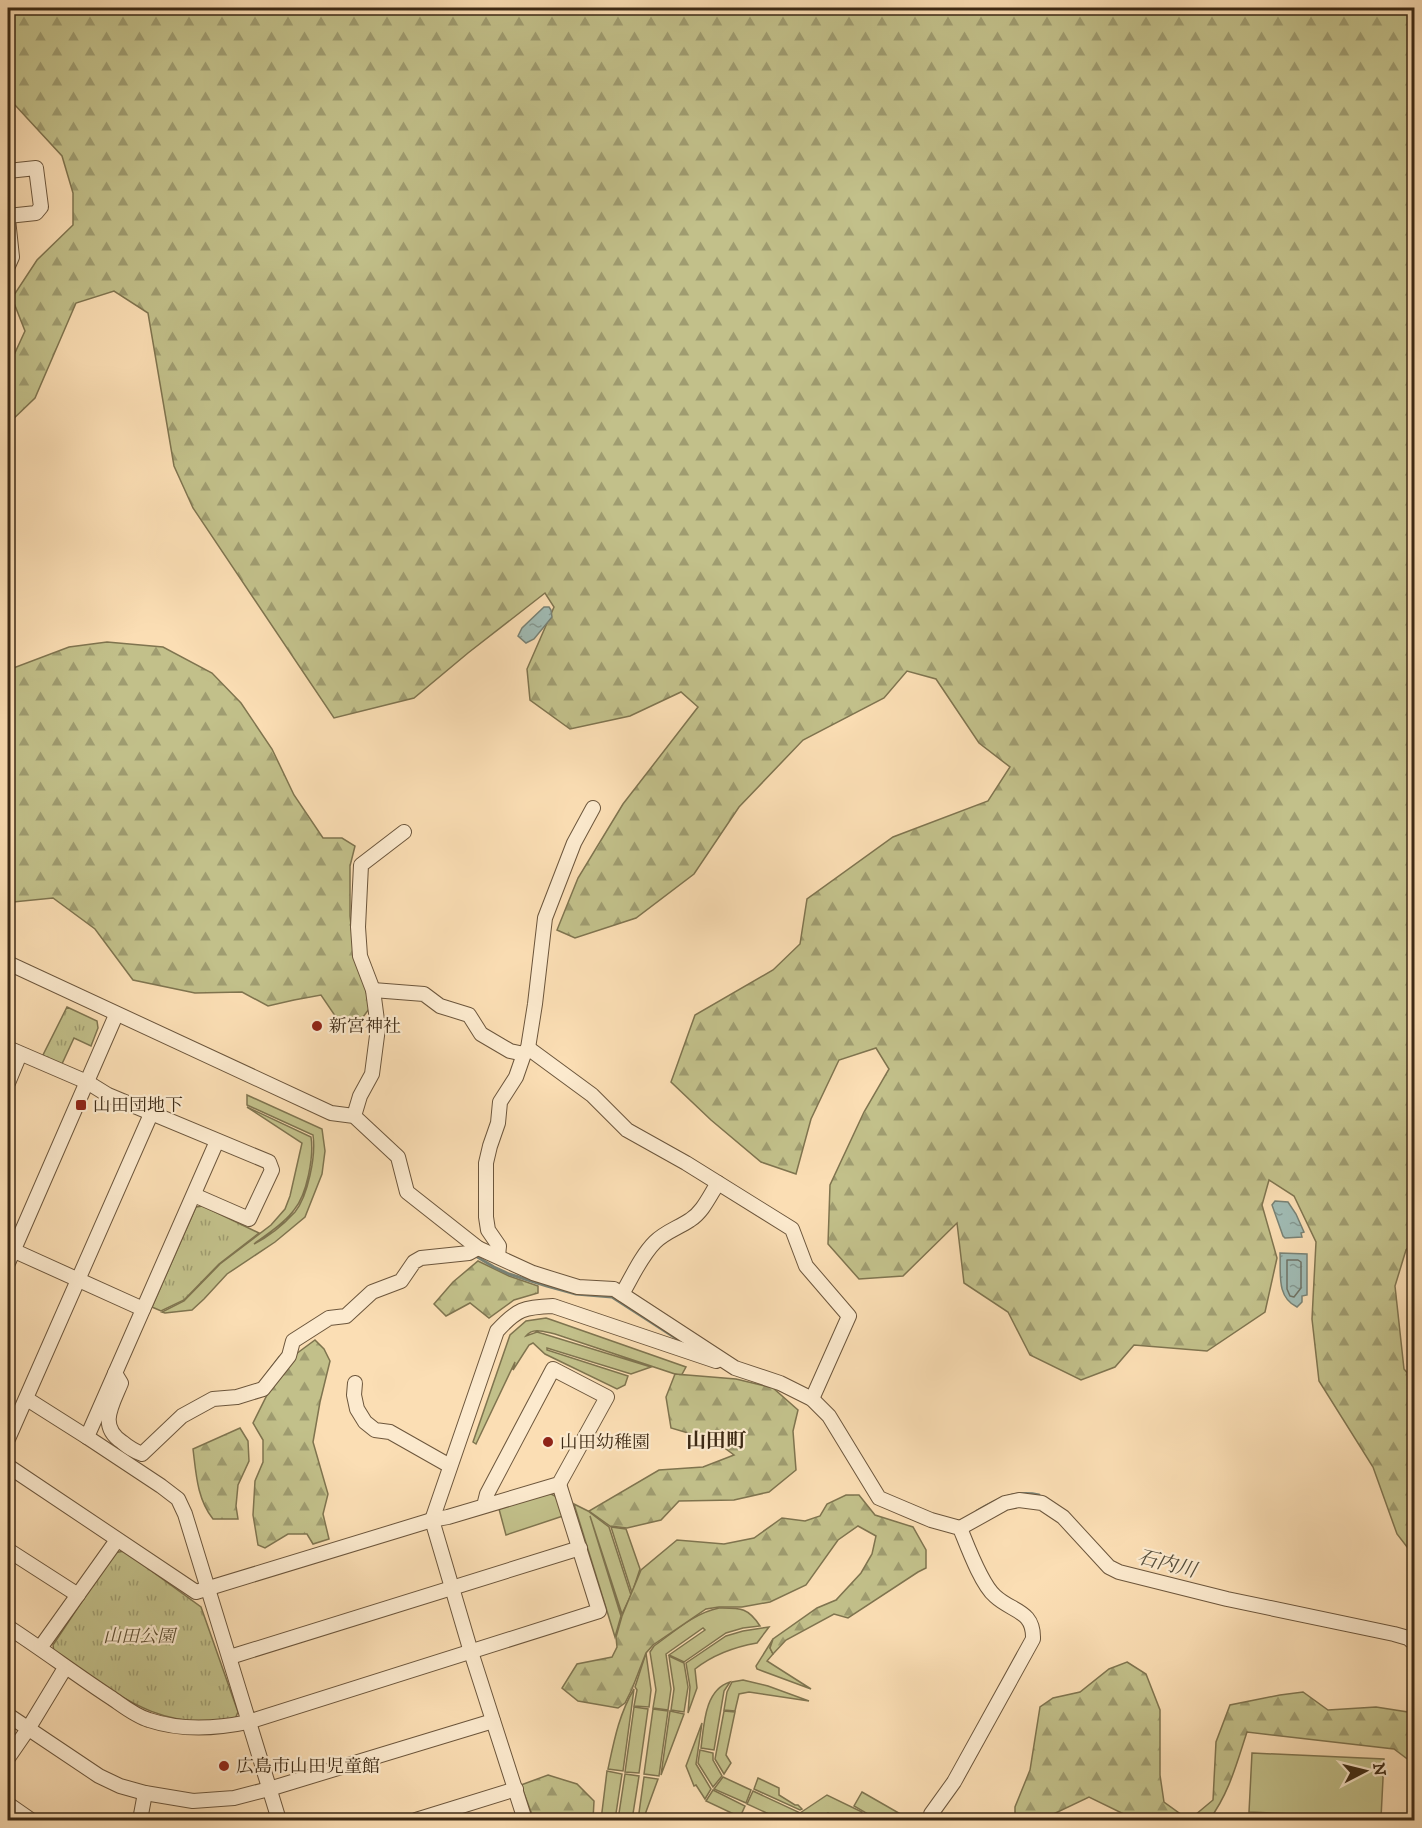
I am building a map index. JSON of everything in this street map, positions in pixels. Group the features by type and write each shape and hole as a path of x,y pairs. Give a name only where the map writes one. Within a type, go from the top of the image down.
{"street":[{"path":"8,171 36,168 41,207 36,213 8,217 12,256 8,266"},
{"path":"498,1256 499,1246 488,1230 486,1217 486,1163 498,1123 500,1102 516,1077 526,1051 535,1004 545,918 574,843 593,808"},
{"path":"354,1116 360,1096 372,1074 378,1028 373,990 360,956 358,927 361,866 404,832"},
{"path":"8,963 331,1113 354,1116 398,1157 407,1192 478,1248 532,1273 578,1287 614,1289 735,1368"},
{"path":"373,990 424,994 440,1006 469,1015 482,1034 510,1052 526,1051 592,1095 627,1130 792,1229 806,1266 849,1316 812,1399"},
{"path":"116,1015 9,1254 79,1280 143,1309"},
{"path":"8,1083 14,1051 87,1082 108,1095 151,1114 269,1162 272,1170 249,1218 194,1195"},
{"path":"8,1439 151,1114"},
{"path":"87,1437 217,1141"},
{"path":"622,1294 653,1244 663,1235 692,1220 718,1183"},
{"path":"115,1373 121,1383 110,1411 109,1428 112,1436 135,1452 142,1454 182,1416 213,1399 237,1397 263,1389 289,1356 292,1341 329,1318 346,1316 372,1292 401,1281 414,1262 421,1258 469,1253 478,1248"},
{"path":"525,1821 432,1520 497,1331 513,1314 532,1307 553,1306 780,1383 812,1399 829,1416 879,1498 931,1520 960,1528 1005,1503 1019,1500 1042,1503 1063,1517 1109,1567 1119,1572 1227,1599 1394,1634 1414,1642"},
{"path":"8,1466 196,1592 559,1484 606,1397 553,1369 487,1494 484,1506"},
{"path":"355,1383 354,1395 357,1409 365,1422 375,1430 390,1432 450,1466"},
{"path":"27,1399 178,1499 185,1514 230,1657 279,1821"},
{"path":"8,1627 65,1668 147,1720 182,1728 218,1728 248,1722 599,1611 559,1484"},
{"path":"932,1821 931,1814 954,1782 1033,1639 1034,1628 1024,1614 995,1597 988,1588 960,1528"},
{"path":"40,1648 117,1540"},
{"path":"230,1657 580,1548"},
{"path":"8,1550 78,1595"},
{"path":"8,1758 65,1668"},
{"path":"8,1715 99,1776 120,1786 146,1794 193,1801 234,1798 269,1789 493,1721"},
{"path":"416,1821 516,1789"},
{"path":"140,1821 146,1794"},
{"path":"8,1804 31,1821"}],"green space":[{"path":"8,8 1414,8 1414,1241 1406,1250 1395,1286 1404,1369 1414,1381 1414,1556 1397,1534 1373,1467 1319,1381 1312,1319 1316,1242 1294,1196 1269,1180 1262,1205 1277,1258 1265,1312 1207,1351 1134,1345 1115,1367 1081,1380 1030,1355 1008,1312 964,1283 957,1223 903,1276 859,1279 828,1244 830,1185 864,1112 889,1069 876,1048 839,1060 811,1119 796,1174 761,1162 711,1120 671,1082 695,1015 773,970 800,944 807,899 893,837 988,801 1010,767 979,743 936,679 907,671 884,698 803,740 739,807 694,874 636,918 575,938 557,930 578,878 623,804 698,707 681,692 630,716 570,729 530,700 527,669 554,607 545,593 414,698 334,718 193,508 174,466 148,313 114,291 76,303 35,398 8,424 8,368 25,331 12,298 37,260 73,225 73,193 62,156 15,105 8,101"},
{"path":"107,642 163,647 212,673 241,703 272,749 294,795 323,838 342,838 355,846 350,866 350,916 354,952 366,981 369,1009 360,1021 340,1023 321,995 268,1006 242,992 195,993 133,980 95,929 53,898 13,902 8,900 8,670 69,647"},
{"path":"67,1007 97,1021 98,1028 91,1046 74,1038 61,1066 42,1057"},
{"path":"247,1095 322,1129 325,1151 322,1174 305,1217 275,1242 227,1274 192,1310 162,1312 184,1301 220,1264 271,1225 285,1209 302,1143 247,1107 311,1137 312,1145 308,1175 299,1203 285,1220 254,1244 291,1217 304,1196 312,1164 313,1135 247,1105"},
{"path":"203,1206 259,1233 219,1264 184,1300 161,1311 152,1307 196,1207"},
{"path":"478,1261 509,1276 538,1286 538,1293 514,1300 489,1318 470,1303 446,1316 434,1304 453,1282"},
{"path":"546,1318 686,1367 681,1376 555,1334 539,1331 529,1333 526,1336 537,1332 651,1367 631,1374 547,1348 547,1350 628,1376 625,1385 617,1389 545,1354 533,1343 529,1345 513,1370 515,1362 476,1444 473,1442 510,1335 526,1321"},
{"path":"315,1340 324,1349 330,1361 313,1442 328,1494 323,1514 329,1539 313,1544 307,1534 288,1534 265,1548 258,1545 253,1515 255,1481 263,1462 263,1440 253,1423 269,1391 292,1357"},
{"path":"675,1374 736,1379 773,1388 798,1410 793,1431 796,1470 769,1492 734,1500 679,1501 661,1520 627,1528 610,1526 589,1511 659,1470 703,1467 734,1455 715,1441 671,1428 666,1397"},
{"path":"240,1428 248,1441 249,1461 238,1485 236,1506 238,1519 213,1519 200,1494 193,1449"},
{"path":"549,1493 557,1497 563,1516 506,1535 499,1509"},
{"path":"846,1495 859,1495 875,1515 913,1527 926,1550 926,1568 848,1618 834,1614 786,1640 773,1654 770,1648 773,1639 817,1608 836,1600 861,1573 872,1554 876,1536 858,1526 838,1540 806,1585 770,1602 742,1607 706,1609 653,1645 646,1653 625,1703 618,1708 578,1701 562,1688 577,1664 612,1657 617,1647 616,1637 622,1616 641,1570 677,1540 724,1544 754,1538 782,1518 805,1521 820,1516 827,1504"},
{"path":"574,1504 588,1511 609,1527 631,1595 622,1614 590,1516 621,1616 615,1637"},
{"path":"611,1527 626,1529 640,1569 632,1593"},
{"name":"山田公園","path":"124,1551 201,1607 238,1712 235,1719 207,1722 182,1720 138,1706 54,1652 53,1645 114,1553"},
{"path":"719,1608 743,1610 751,1615 760,1626 726,1633 684,1662 669,1655 705,1630 703,1628 666,1654 671,1689 668,1710 653,1708 656,1690 650,1652 654,1646 685,1624 701,1614"},
{"path":"769,1627 757,1643 725,1652 695,1669 697,1688 688,1713 690,1687 686,1663 726,1636"},
{"path":"773,1639 770,1648 773,1654 767,1661 811,1689 757,1669 756,1666"},
{"path":"646,1653 651,1690 649,1707 634,1706 637,1690 635,1687"},
{"path":"669,1656 684,1663 688,1687 684,1712 671,1710 674,1689"},
{"path":"1127,1662 1146,1674 1160,1710 1160,1775 1164,1802 1189,1820 1136,1820 1089,1797 1045,1820 1015,1820 1015,1807 1030,1770 1040,1707 1053,1698 1080,1692 1109,1669"},
{"path":"743,1680 768,1686 809,1701 749,1692 739,1694 735,1711 724,1710 727,1692 732,1682"},
{"path":"730,1682 724,1691 714,1750 701,1748 710,1701 721,1686"},
{"path":"634,1689 623,1771 608,1769 621,1718"},
{"path":"1303,1692 1328,1710 1376,1707 1414,1713 1414,1760 1410,1761 1394,1749 1247,1732 1232,1778 1216,1810 1209,1820 1189,1820 1213,1800 1216,1742 1230,1705"},
{"path":"634,1707 648,1709 639,1773 625,1772"},
{"path":"653,1709 668,1711 659,1776 644,1774"},
{"path":"670,1711 684,1714 661,1775"},
{"path":"724,1711 735,1712 726,1755 731,1763 724,1774 715,1759"},
{"path":"702,1723 696,1764 711,1789 705,1799 696,1785 694,1786 686,1766"},
{"path":"700,1750 713,1753 713,1760 722,1776 713,1787 698,1763"},
{"path":"1252,1753 1384,1759 1381,1818 1249,1812"},
{"path":"607,1771 622,1774 615,1820 601,1820"},
{"path":"625,1774 639,1776 632,1820 618,1820"},
{"path":"548,1775 577,1784 594,1801 593,1820 534,1820 521,1785"},
{"path":"644,1777 658,1779 643,1820 638,1820"},
{"path":"723,1777 751,1790 746,1803 714,1789"},
{"path":"758,1778 779,1788 779,1795 802,1809 754,1789"},
{"path":"713,1790 745,1806 740,1817 706,1801"},
{"path":"753,1791 800,1813 827,1795 862,1812 856,1820 844,1820 828,1813 815,1820 782,1820 747,1804"},
{"path":"862,1792 911,1820 878,1820 854,1806"}],"water":[{"path":"544,607 549,607 552,617 534,639 526,643 518,636 522,628"},
{"path":"1275,1201 1288,1202 1304,1232 1301,1233 1302,1237 1285,1238 1283,1236 1272,1205"},
{"path":"1280,1253 1307,1254 1307,1295 1302,1296 1302,1302 1297,1307 1290,1303 1283,1291 1280,1276"}],"waterway":[{"path":"474,1255 509,1274 547,1286 576,1294 612,1297 685,1344"},
{"path":"264,1378 280,1357"},
{"name":"石内川","path":"977,1511 1014,1495 1039,1495"}],"place":[{"name":"新宮神社","path":"317,1026"},
{"name":"山田団地下","path":"81,1105"},
{"name":"山田幼稚園","path":"548,1442"},
{"name":"広島市山田児童館","path":"224,1766"}],"district":[{"name":"山田町","path":"716,1440"}]}
